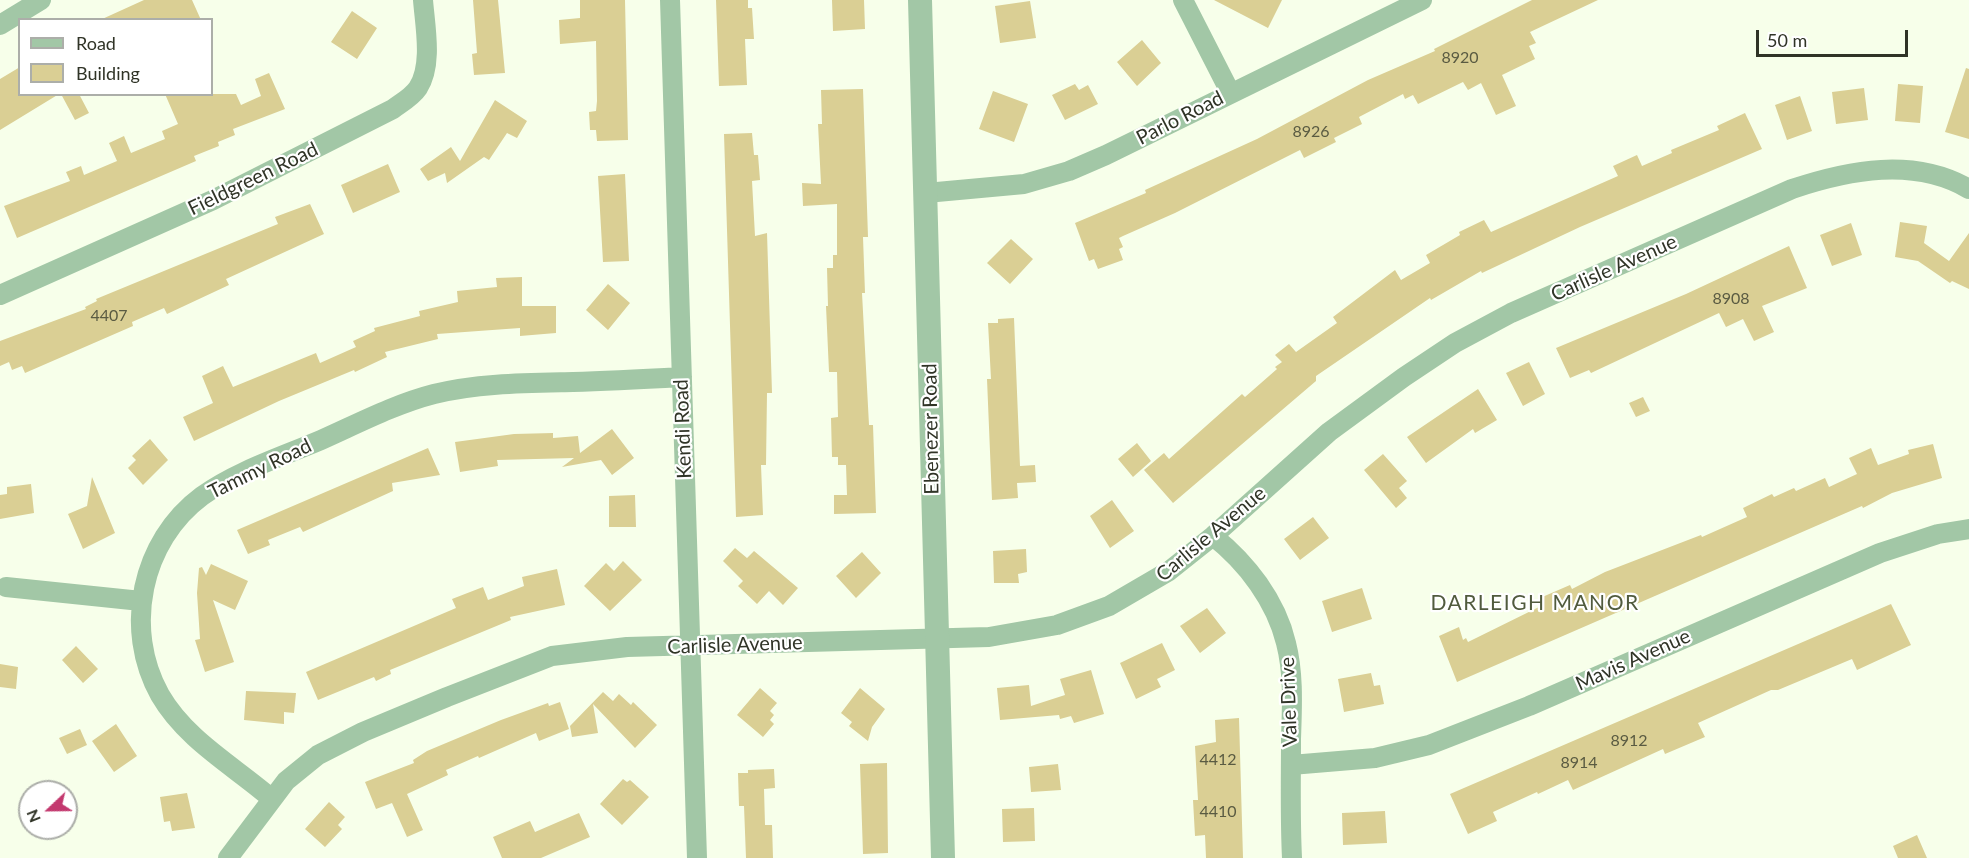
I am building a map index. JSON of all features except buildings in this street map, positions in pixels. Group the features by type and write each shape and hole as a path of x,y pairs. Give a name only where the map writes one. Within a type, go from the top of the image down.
{"street":[{"path":"0,25 41,0"},
{"name":"Fieldgreen Road","path":"0,295 213,200 393,109 416,90 421,82 425,64 423,0"},
{"name":"Kendi Road","path":"670,0 697,858"},
{"name":"Ebenezer Road","path":"920,0 943,858"},
{"path":"1183,0 1230,92"},
{"name":"Parlo Road","path":"926,193 1024,184 1069,171 1107,155 1230,92 1422,0"},
{"name":"Carlisle Avenue","path":"228,858 272,800 300,769 335,745 504,673 571,652 627,647 989,637 1057,625 1078,618 1109,606 1144,588 1213,536 1329,432 1362,406 1455,343 1511,313 1782,194 1828,177 1882,169 1945,178 1969,189"},
{"name":"Tammy Road","path":"272,800 196,740 160,695 145,656 141,601 147,573 158,548 173,525 203,496 241,475 433,394 471,388 682,377"},
{"name":"Mavis Avenue","path":"1291,765 1375,758 1429,745 1550,697 1881,553 1938,534 1969,529"},
{"name":"Vale Drive","path":"1213,536 1229,549 1252,576 1272,605 1281,625 1290,666 1292,858"},
{"path":"6,587 141,601"}],"district":[{"name":"DARLEIGH MANOR","path":"1535,603"}]}
